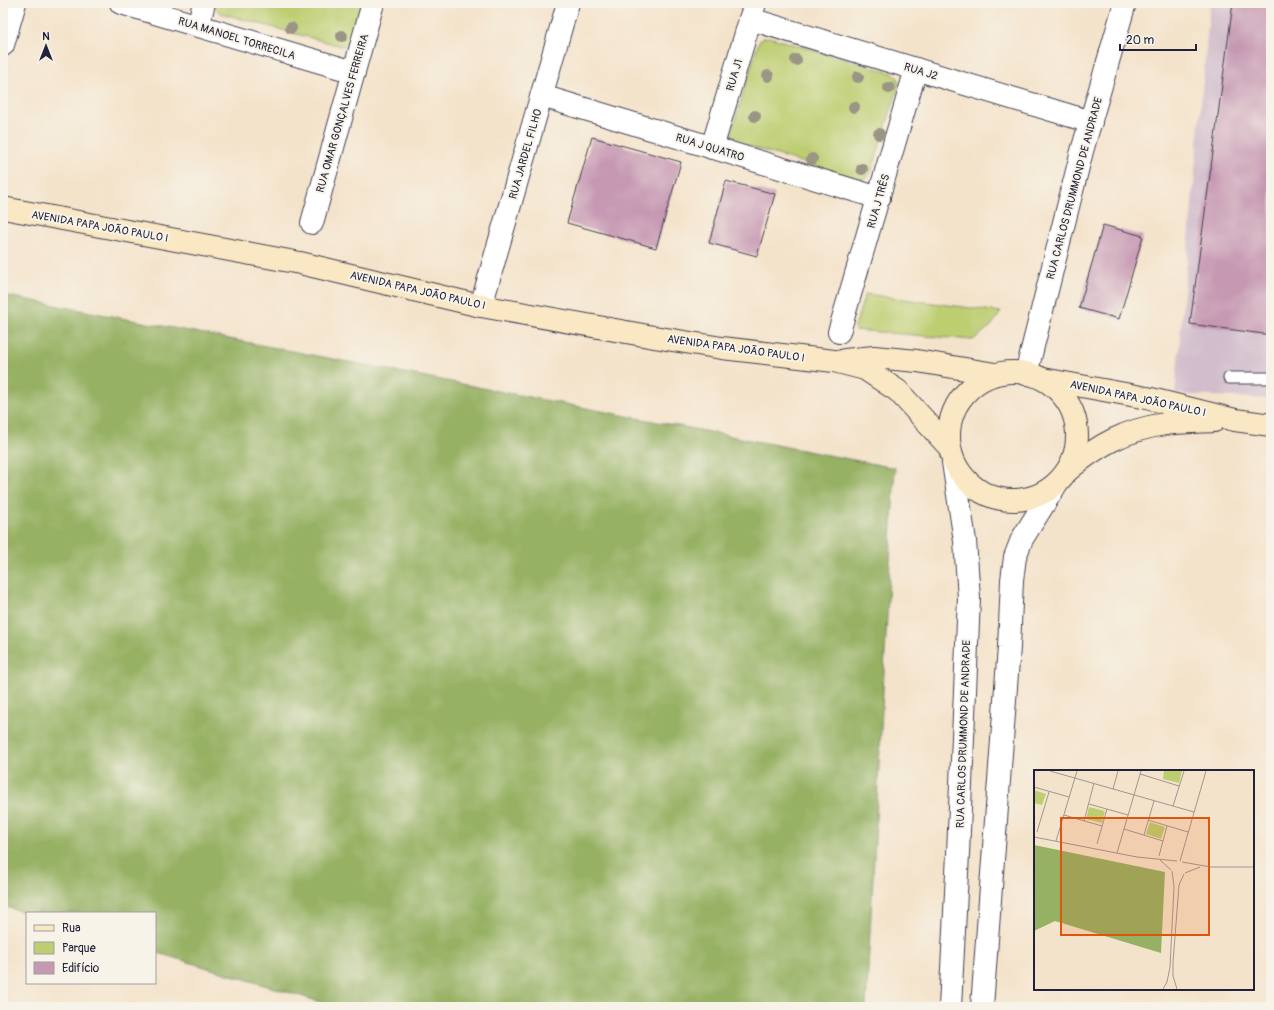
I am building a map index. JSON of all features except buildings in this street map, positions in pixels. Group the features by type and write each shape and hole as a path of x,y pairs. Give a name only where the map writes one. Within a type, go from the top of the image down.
{"main road":[{"name":"AVENIDA PAPA JOÃO PAULO I","path":"3,208 300,263 481,306 722,348 834,361 865,369 898,391 951,454"},
{"name":"AVENIDA PAPA JOÃO PAULO I","path":"834,361 874,357 917,361 995,374"},
{"path":"1010,372 1033,376 1054,387 1064,398 1072,411 1076,426 1077,442 1074,457 1062,477 1045,492 1031,498 1015,501 1000,500 985,494 972,486 961,475 951,454 948,431 951,416 958,402 968,390 980,381 995,374 1010,372"},
{"name":"AVENIDA PAPA JOÃO PAULO I","path":"1033,376 1147,398 1235,420 1271,425"},
{"name":"AVENIDA PAPA JOÃO PAULO I","path":"1062,477 1087,454 1107,442 1136,431 1166,424 1235,420"}],"street":[{"path":"3,45 15,3"},
{"name":"RUA MANOEL TORRECILA","path":"121,3 354,72"},
{"path":"198,26 204,3"},
{"name":"RUA OMAR GONÇALVES FERREIRA","path":"312,223 373,3"},
{"name":"RUA JARDEL FILHO","path":"481,306 568,3"},
{"name":"RUA CARLOS DRUMMOND DE ANDRADE","path":"1033,376 1082,151 1125,3"},
{"name":"RUA J2","path":"753,11 916,69 1091,122"},
{"name":"RUA J1","path":"712,148 753,11"},
{"name":"RUA J TRÊS","path":"839,332 916,69"},
{"name":"RUA J QUATRO","path":"542,96 879,198"},
{"name":"RUA CARLOS DRUMMOND DE ANDRADE","path":"950,1007 969,598 964,541 951,454"},
{"path":"982,1007 1015,557 1022,539 1062,477"}],"lane":[{"path":"1229,378 1271,378"}],"shaded area":[{"path":"1210,3 1271,3 1271,399 1175,394"}],"green space":[{"path":"214,3 365,3 355,39 349,45 341,46 220,13 215,8"},
{"path":"769,37 892,73 898,78 899,85 871,173 865,179 857,179 738,143 732,138 732,131 758,44 762,38"},
{"path":"865,294 1001,312 991,326 973,340 854,330"},
{"path":"3,295 895,468 866,1007 337,1007 156,952 156,912 26,913 3,906"}]}
